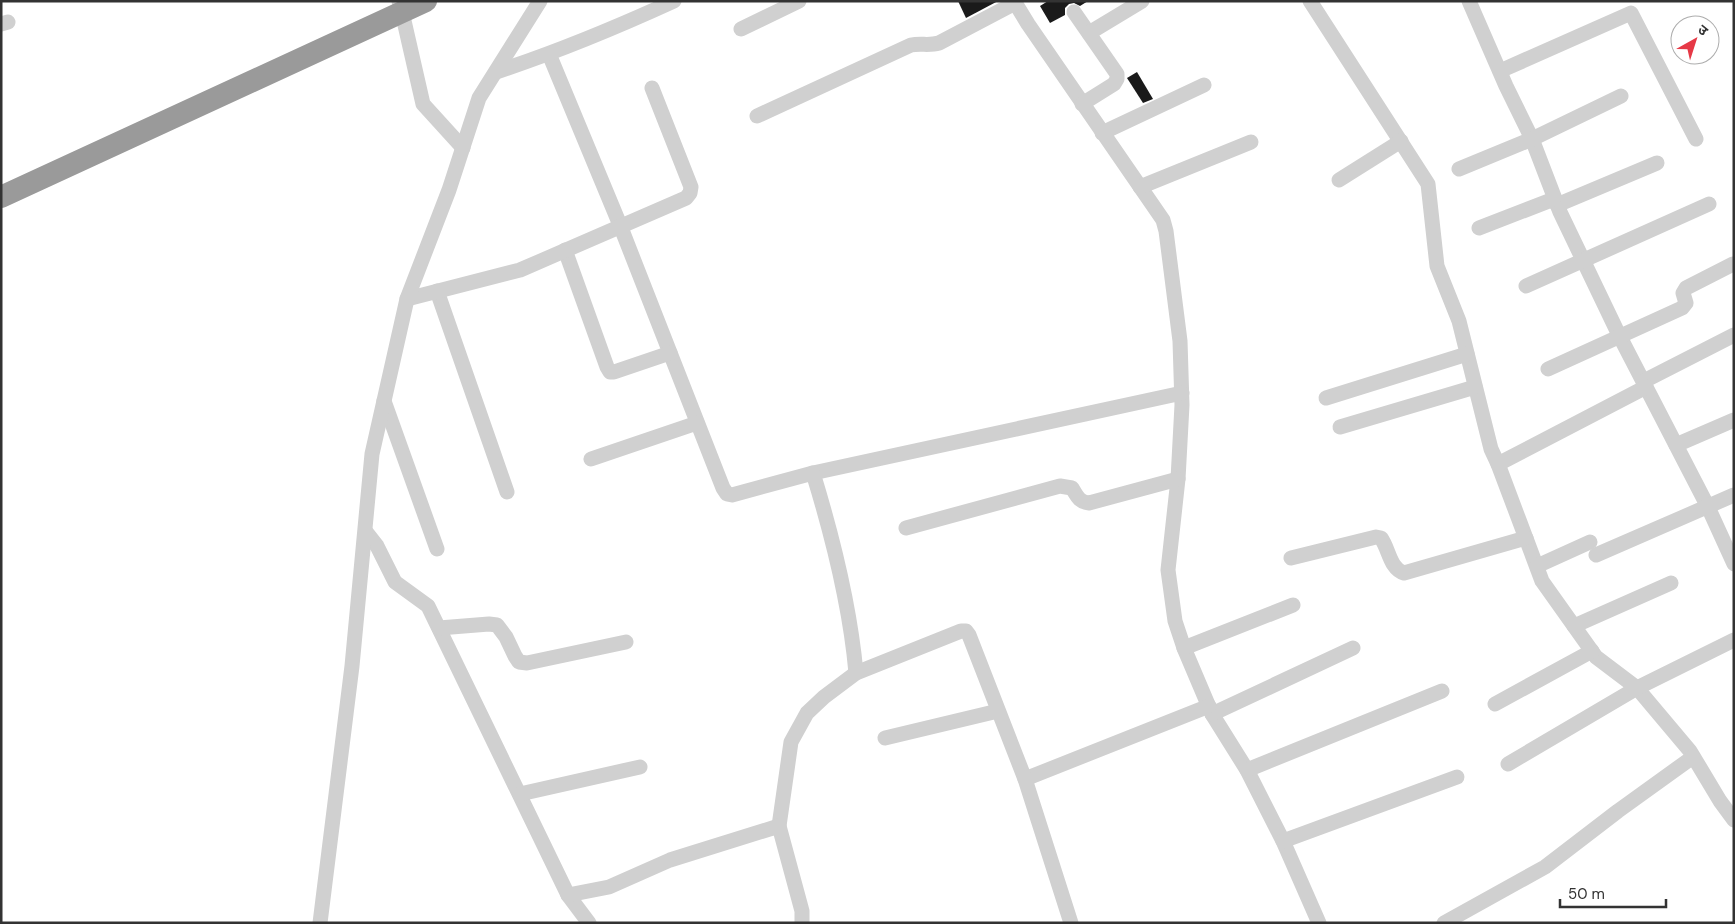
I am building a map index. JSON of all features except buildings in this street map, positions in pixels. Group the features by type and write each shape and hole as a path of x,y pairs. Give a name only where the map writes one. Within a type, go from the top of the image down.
{"highway":[{"path":"1,197 400,7 426,1"}],"street":[{"path":"320,923 352,666 372,454 407,299 449,190 479,98 540,1"},
{"path":"496,72 549,54 674,1"},
{"path":"1089,32 1142,1"},
{"path":"1310,1 1428,184 1437,266 1459,321 1491,449 1542,581 1596,657 1637,688 1693,757 1734,820"},
{"path":"1469,1 1532,139 1556,202 1583,260 1708,507 1734,564"},
{"path":"741,29 797,2"},
{"path":"757,116 911,45 918,43 933,45 939,43 1015,2 1082,104 1160,215 1166,231 1180,341 1182,394 1178,479 1169,577 1175,621 1184,648 1211,710 1247,770 1283,841 1319,923"},
{"path":"400,7 423,104 463,148"},
{"path":"1074,12 1117,74 1114,84 1082,104"},
{"path":"1500,71 1631,13 1696,139"},
{"path":"549,54 620,225 697,423 727,494 732,495 813,473 1182,394"},
{"path":"1102,133 1204,85"},
{"path":"407,299 520,270 686,198 690,194 691,187 652,88"},
{"path":"1459,170 1532,139 1621,96"},
{"path":"1339,180 1401,141"},
{"path":"1140,187 1251,142"},
{"path":"1479,228 1556,202 1657,164"},
{"path":"1526,286 1709,204"},
{"path":"565,250 610,372 670,353"},
{"path":"1548,369 1682,308 1686,303 1683,293 1686,288 1733,264"},
{"path":"437,291 507,492"},
{"path":"1498,464 1734,336"},
{"path":"1326,398 1467,354"},
{"path":"1340,427 1475,387"},
{"path":"384,402 437,548"},
{"path":"1676,445 1734,420"},
{"path":"591,459 697,423"},
{"path":"813,473 828,522 853,637 856,673"},
{"path":"906,528 1060,486 1072,488 1078,498 1083,502 1089,502 1178,479"},
{"path":"1536,566 1593,549 1708,507 1734,495"},
{"path":"366,532 377,546 395,582 428,606 568,895 589,923"},
{"path":"1291,558 1376,537 1382,538 1394,566 1404,573 1526,538"},
{"path":"1574,626 1672,583"},
{"path":"1184,648 1292,605"},
{"path":"439,628 497,625 506,637 514,656 519,662 527,663 626,642"},
{"path":"802,923 802,910 779,826 791,742 807,713 824,697 856,673 961,631 966,631 969,635 1025,779 1071,923"},
{"path":"1508,764 1637,688 1734,640"},
{"path":"1025,779 1211,710 1353,648"},
{"path":"1495,704 1592,651"},
{"path":"1247,770 1442,691"},
{"path":"885,738 998,711"},
{"path":"1444,923 1545,867 1623,807 1693,757"},
{"path":"520,794 640,767"},
{"path":"1283,841 1458,776"},
{"path":"568,895 609,887 670,860 779,826"}]}
